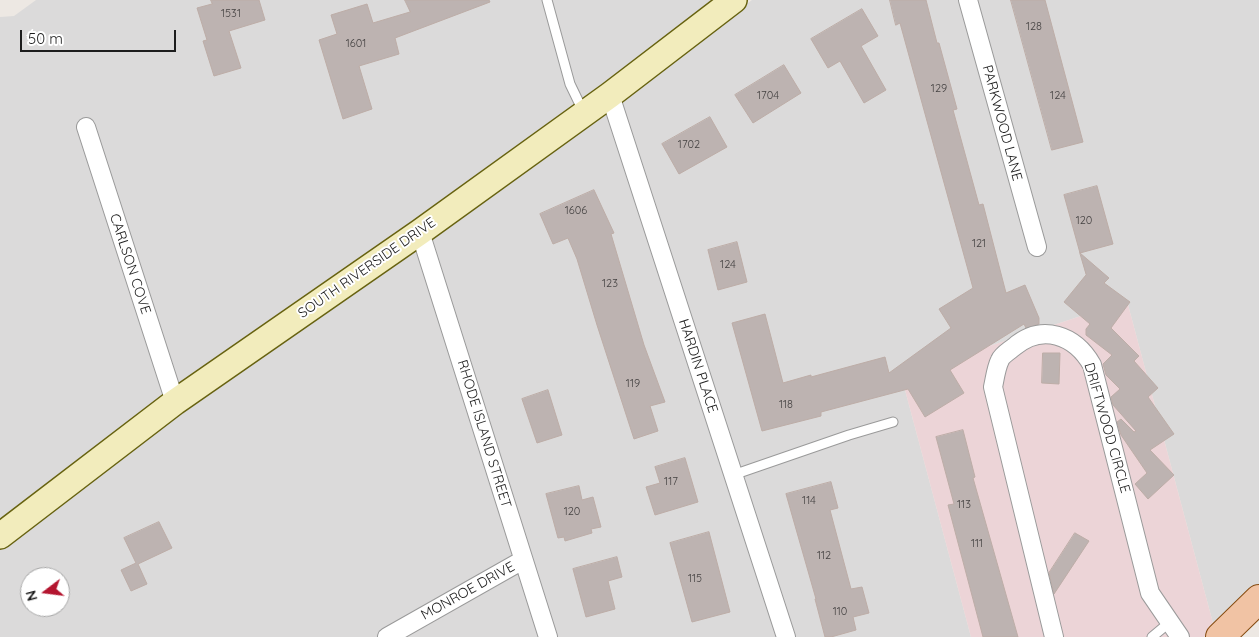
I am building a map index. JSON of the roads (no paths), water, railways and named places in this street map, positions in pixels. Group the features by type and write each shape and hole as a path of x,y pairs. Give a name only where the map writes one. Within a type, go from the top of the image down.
{"main road":[{"path":"1220,637 1259,600"}],"street":[{"name":"SOUTH RIVERSIDE DRIVE","path":"0,536 175,402 420,232 610,94 734,0"},
{"name":"PARKWOOD LANE","path":"968,0 1037,247"},
{"name":"HARDIN PLACE","path":"610,94 786,637"},
{"name":"CARLSON COVE","path":"86,127 175,402"},
{"name":"RHODE ISLAND STREET","path":"420,232 548,637"},
{"name":"DRIFTWOOD CIRCLE","path":"1054,637 993,387 1000,358 1025,338 1048,334 1066,339 1085,353 1092,365 1150,593 1180,637"},
{"name":"MONROE DRIVE","path":"387,637 523,560"}],"lane":[{"path":"547,0 570,84 584,113"},
{"path":"733,475 893,422"},
{"path":"1152,637 1170,622"}]}
